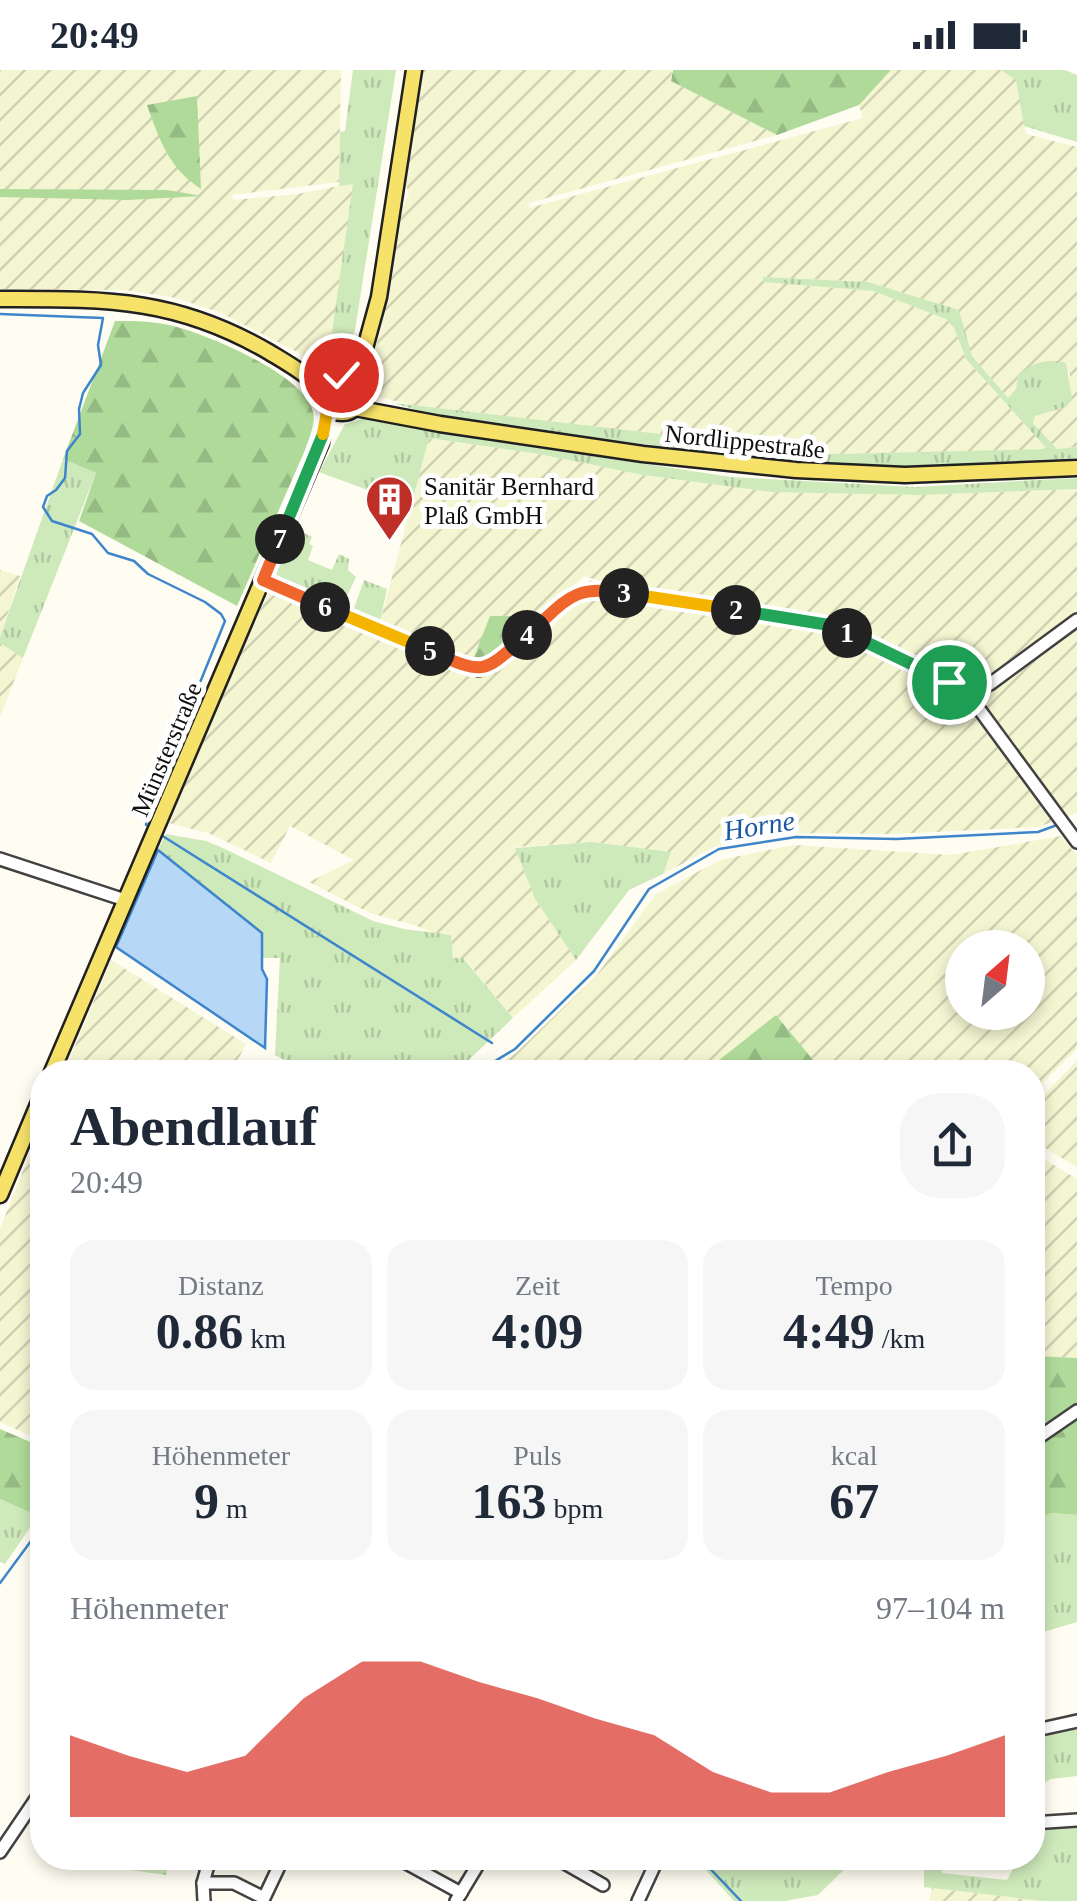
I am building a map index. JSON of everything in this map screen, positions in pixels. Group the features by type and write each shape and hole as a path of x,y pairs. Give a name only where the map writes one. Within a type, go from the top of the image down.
{"main road":[{"name":"Münsterstraße","path":"57,1060 321,443 348,391 381,283 414,70"},
{"name":"Nordlippestraße","path":"0,300 89,299 156,306 227,329 288,363 412,418 643,454 796,470 906,475 1077,468"},
{"name":"Nordlippestraße","path":"288,363 326,400 348,391"},
{"name":"Münsterstraße","path":"321,443 326,400 348,391"},
{"path":"0,1195 30,1124"}],"street":[{"path":"263,580 472,669 492,666 574,596 593,588 829,625 968,694 1077,842"},
{"path":"968,694 990,684 1077,620"},
{"path":"0,859 125,900"},
{"path":"1045,1433 1077,1411"},
{"path":"1045,1729 1077,1722"},
{"path":"1,1848 30,1819"},
{"path":"1045,1822 1077,1820"},
{"path":"204,1901 202,1883 206,1870"},
{"path":"202,1883 234,1883 264,1898 277,1870"},
{"path":"416,1870 458,1897 475,1870"},
{"path":"577,1870 603,1885"},
{"path":"638,1901 652,1870"}],"green space":[{"path":"0,70 341,70 339,182 232,195 233,200 297,194 354,183 330,346 317,362 219,312 176,298 126,290 0,289"},
{"path":"353,70 396,70 355,330 342,360 328,366 317,362 330,346 353,184 339,186 340,132 345,131"},
{"path":"422,70 672,70 671,81 777,135 529,203 529,208 863,118 859,105 891,70 1001,70 1016,79 1026,134 1077,147 1077,447 1057,449 1033,423 1035,416 1066,407 1070,373 1018,375 1016,389 1008,398 972,356 958,310 868,282 764,277 763,282 873,291 946,319 954,328 966,359 1048,450 834,454 416,406 379,397 372,390 368,373 380,333 401,210 409,194 405,181"},
{"path":"673,70 891,70 859,105 777,135 671,81"},
{"path":"1001,70 1065,70 1077,75 1077,142 1024,126 1016,80"},
{"path":"197,96 201,189 173,162 147,105"},
{"path":"0,189 167,190 202,196 128,200 0,197"},
{"path":"763,277 868,282 959,310 972,356 1008,398 1016,389 1018,375 1030,367 1046,361 1066,363 1072,399 1066,407 1035,416 1033,423 1057,449 1077,447 1077,458 905,467 798,464 442,418 394,403 833,454 1047,449 966,359 954,328 946,319 873,291 763,282"},
{"path":"115,321 169,325 232,348 293,384 313,412 305,450 237,606 79,521 96,473 63,459"},
{"path":"343,379 354,383 358,394 354,405 343,409 332,405 328,394 332,383"},
{"path":"369,417 435,432 731,477 914,487 1077,478 1077,489 918,495 772,492 643,475 429,438 411,506 319,472 345,424"},
{"path":"429,438 643,475 772,492 918,495 1077,489 1077,615 988,680 969,682 831,620 608,584 584,576 542,616 471,665 379,626"},
{"path":"63,459 96,473 23,658 0,643 0,637"},
{"path":"294,528 312,537 308,560 332,570 339,554 349,559 348,570 356,577 342,607 273,578"},
{"path":"0,570 20,576 0,637"},
{"path":"364,580 387,589 379,626 354,615"},
{"path":"273,590 479,675 495,669 568,605 593,594 827,629 951,687 1056,821 1037,827 891,834 796,833 716,846 663,874 670,853 591,842 515,847 535,899 576,960 513,1018 464,958 453,959 451,935 432,933 370,913 309,882 354,860 290,826 271,863 208,833 169,823 231,675 268,593"},
{"path":"490,616 542,616 485,664 471,665"},
{"path":"1077,626 1077,813 1066,817 978,698"},
{"path":"0,643 23,658 0,717"},
{"path":"166,834 206,841 373,921 451,935 453,958 463,958 513,1018 469,1060 284,1060 275,1055 280,958 262,958 262,933 158,850"},
{"path":"1061,836 1077,856 1077,1049 1045,1081 1045,1060 813,1060 776,1015 719,1060 506,1060 596,976 656,894 720,860 794,845 951,855"},
{"path":"591,842 671,852 663,874 629,890 576,960 535,899 515,848"},
{"path":"111,960 246,1044 238,1060 69,1060"},
{"path":"776,1015 813,1060 719,1060"},
{"path":"1077,1060 1077,1167 1045,1148 1046,1093"},
{"path":"30,1153 30,1436 0,1422 0,1229"},
{"path":"1045,1160 1077,1179 1077,1358 1045,1357"},
{"path":"1045,1357 1077,1358 1077,1515 1045,1516"},
{"path":"0,1429 30,1442 30,1512 0,1499"},
{"path":"0,1499 30,1512 30,1528 5,1564 0,1562"},
{"path":"1077,1515 1077,1622 1045,1631 1045,1516"},
{"path":"1077,1729 1077,1776 1045,1782 1045,1736"},
{"path":"1077,1828 1077,1901 1043,1901 924,1887 924,1870 1007,1880 1012,1870 1045,1870 1045,1829"},
{"path":"130,1870 167,1870 166,1875"},
{"path":"706,1870 844,1870 818,1895 785,1901 734,1901"},
{"path":"932,1888 1043,1901 929,1901"}],"water":[{"path":"158,850 262,933 262,969 267,979 265,1048 116,947"}],"waterway":[{"path":"0,314 103,318 98,345 101,365 83,393 80,434 67,451 65,478 47,496 43,507 52,521 92,534 108,553 134,561 148,574 205,602 225,621 171,749 146,825"},
{"name":"Horne","path":"497,1060 515,1049 594,971 649,889 719,849 796,837 896,839 1038,832 1057,825"},
{"path":"161,835 492,1043"},
{"name":"Horne","path":"0,1583 30,1542"},
{"path":"711,1870 741,1901"}],"place":[{"name":"Sanitär Bernhard Plaß GmbH","path":"389,542"}],"route":[{"path":"341,375 329,380 324,388 328,418 321,443 263,580 472,669 492,666 574,596 593,588 829,625 949,682"}]}
